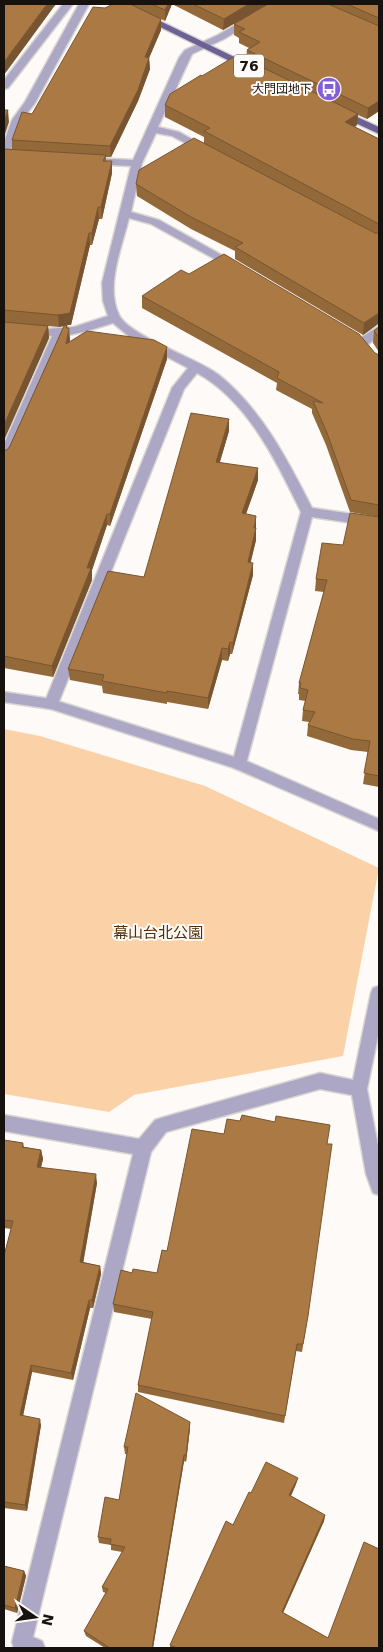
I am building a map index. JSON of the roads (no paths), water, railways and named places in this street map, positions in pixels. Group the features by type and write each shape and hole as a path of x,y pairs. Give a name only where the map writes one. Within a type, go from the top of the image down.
{"main road":[{"name":"76","path":"118,4 257,70"},
{"path":"327,105 379,131"}],"street":[{"path":"4,86 68,4"},
{"path":"7,156 17,120 30,103 84,4"},
{"path":"239,764 307,512 285,468 255,418 214,377 135,335 114,318 109,301 108,283 137,164 184,58 188,52 277,4"},
{"path":"4,119 17,120"},
{"path":"152,129 175,134 217,156"},
{"path":"80,160 137,164"},
{"path":"126,214 155,222 244,270"},
{"path":"40,331 58,333 100,324 114,318"},
{"path":"362,343 379,330"},
{"path":"4,457 58,333"},
{"path":"51,704 178,388 195,367"},
{"path":"307,512 379,522"},
{"path":"4,697 51,704 239,764 379,825"},
{"path":"379,993 358,1089 374,1174 379,1187"},
{"path":"35,1648 22,1642 143,1148 161,1126 320,1081 358,1089"},
{"path":"4,1123 143,1148"}],"place":[{"name":"大門団地下","path":"329,89"}],"park label":[{"name":"幕山台北公園","path":"158,933"}]}
